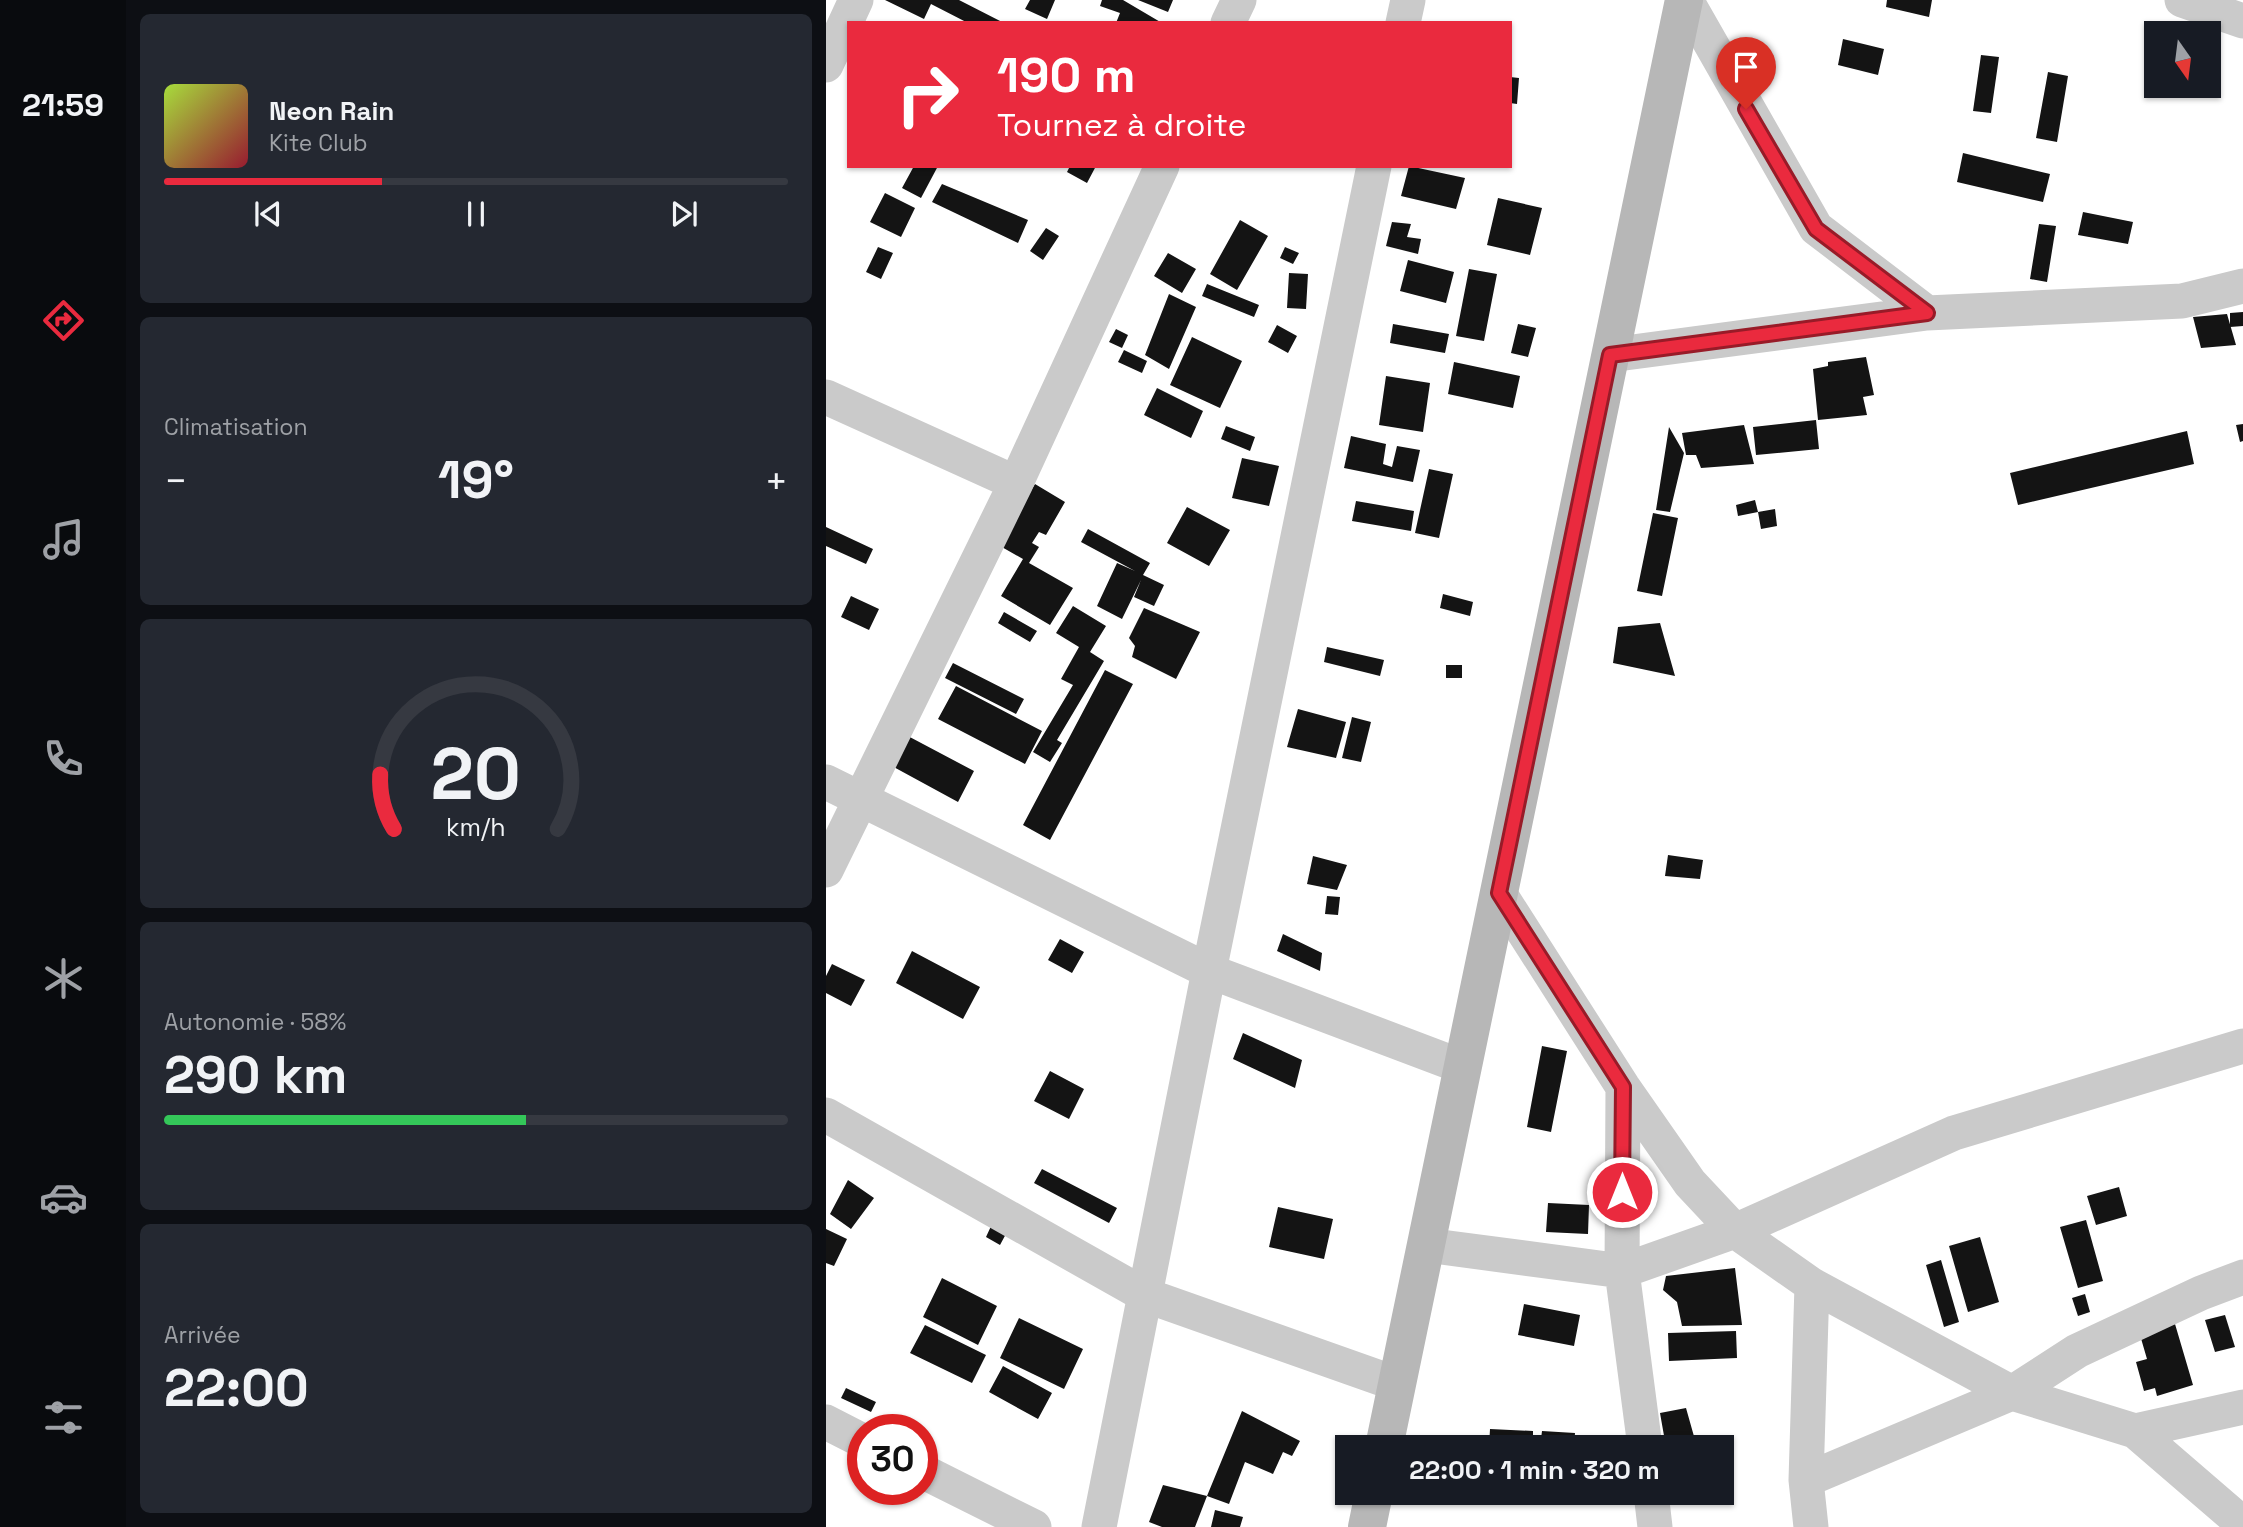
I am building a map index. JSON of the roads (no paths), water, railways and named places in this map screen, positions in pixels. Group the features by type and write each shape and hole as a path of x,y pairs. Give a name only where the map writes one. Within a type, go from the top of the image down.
{"street":[{"path":"826,65 856,0"},
{"path":"1229,21 1239,0"},
{"path":"1403,21 1408,0"},
{"path":"1685,0 1816,229 1927,313"},
{"path":"1386,1435 1685,0"},
{"path":"2182,0 2243,21"},
{"path":"826,870 1016,483 1161,168"},
{"path":"1099,1527 1209,971 1374,168"},
{"path":"1610,355 1927,313 2182,301 2243,286"},
{"path":"826,397 1016,483"},
{"path":"826,782 1209,971 1463,1067"},
{"path":"1499,893 1623,1087 1690,1183 1735,1231 1812,1285 2012,1393 2135,1431 2243,1524"},
{"path":"1426,1245 1622,1271 1735,1231 1954,1133 2243,1046"},
{"path":"1623,1087 1622,1271 1643,1435"},
{"path":"826,1115 1145,1295 1396,1384"},
{"path":"1805,1480 2012,1393 2077,1351 2201,1293 2243,1277"},
{"path":"1811,1527 1805,1480 1812,1285"},
{"path":"2135,1431 2243,1407"},
{"path":"826,1422 847,1433"},
{"path":"938,1479 1034,1527"},
{"path":"1367,1527 1372,1505"},
{"path":"1652,1505 1655,1527"}]}
